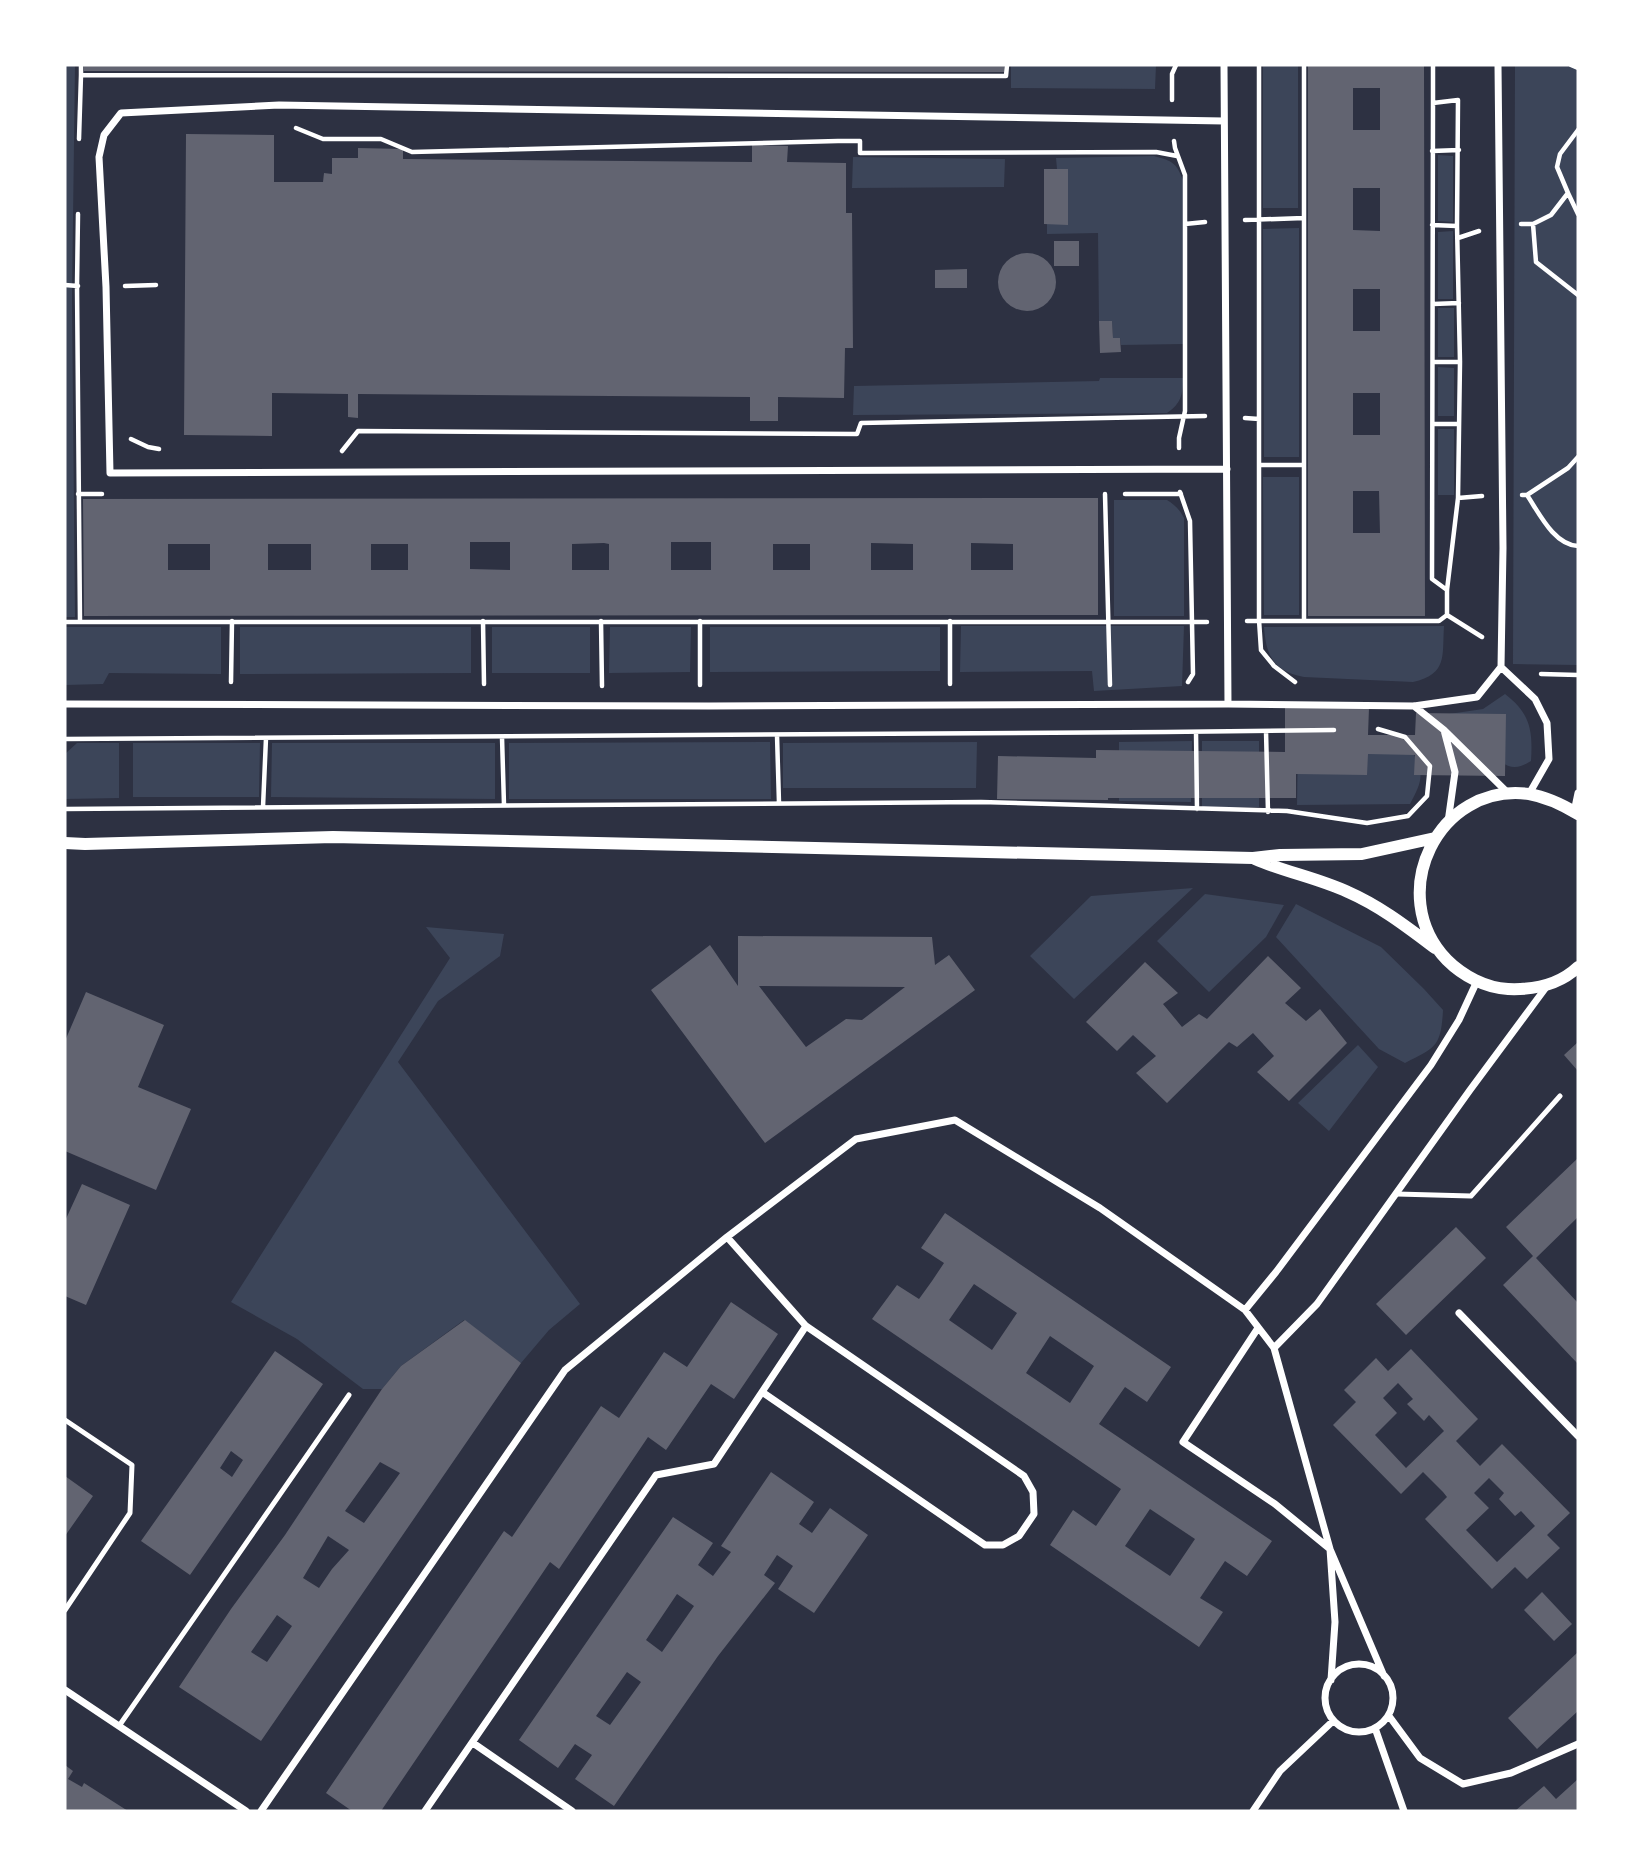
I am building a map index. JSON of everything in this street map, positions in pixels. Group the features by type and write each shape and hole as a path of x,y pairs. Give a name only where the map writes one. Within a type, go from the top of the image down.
{"street":[{"path":"1224,65 1228,704"},
{"path":"65,704 1414,706 1478,697 1501,667 1503,548 1498,65"},
{"path":"1224,121 279,105 121,113 104,135 99,157 106,287 110,472 1227,469"},
{"path":"1501,667 1535,699 1546,723 1549,760 1529,794"},
{"path":"1414,706 1444,730 1509,794"},
{"path":"1444,730 1455,772 1448,822"},
{"path":"1438,950 1424,924 1419,895 1422,866 1435,838 1448,822 1466,808 1487,798 1509,794 1529,794 1553,800 1576,813 1578,793"},
{"path":"65,843 333,837 1253,858 1362,854 1435,838"},
{"path":"1253,858 1347,891 1387,913 1438,950 1456,969 1501,989 1548,985 1573,973 1578,967"},
{"path":"1245,1310 1431,1065 1459,1020 1478,981"},
{"path":"1274,1348 1317,1304 1548,985"},
{"path":"261,1811 565,1370 727,1237 856,1139 955,1120 1100,1208 1245,1310 1274,1348 1330,1549 1384,1676"},
{"path":"727,1237 806,1326 1024,1476 1033,1492 1034,1514 1019,1536 1003,1545 985,1545 762,1392"},
{"path":"1460,1313 1578,1436"},
{"path":"425,1811 656,1475 714,1464 806,1326"},
{"path":"1258,1328 1183,1442 1275,1504 1330,1549 1335,1622 1331,1681"},
{"path":"1355,1664 1374,1667 1384,1676 1388,1679 1393,1697 1389,1716 1375,1728 1361,1732 1346,1730 1333,1721 1325,1704 1327,1686 1338,1671 1355,1664"},
{"path":"65,1690 246,1811"},
{"path":"1389,1716 1420,1758 1464,1784 1511,1773 1578,1744"},
{"path":"1253,1811 1280,1771 1333,1721"},
{"path":"1375,1728 1404,1811"},
{"path":"473,1743 572,1811"}],"lane":[{"path":"1396,1194 1471,1196 1560,1096"},
{"path":"119,1726 349,1395"},
{"path":"65,1420 132,1465 130,1513 65,1610"}],"path":[{"path":"79,141 81,65"},
{"path":"80,75 1006,76 1007,65"},
{"path":"1166,732 1163,690 1182,690 1193,674 1190,521 1181,494 1179,469 1179,438 1184,416 1185,175 1174,148 1172,74 1176,65"},
{"path":"1259,65 1259,620 1261,650 1273,666 1297,684"},
{"path":"1304,65 1304,621"},
{"path":"1433,65 1432,579 1447,590"},
{"path":"1571,65 1578,68"},
{"path":"1433,103 1458,100 1458,498 1447,590 1447,615"},
{"path":"292,126 323,139 382,139 411,152 860,141 860,153 1156,152 1177,156"},
{"path":"1578,131 1560,154 1557,167 1578,214"},
{"path":"1432,151 1459,150"},
{"path":"1532,224 1551,215 1568,193"},
{"path":"78,207 80,621"},
{"path":"1259,219 1304,218"},
{"path":"1432,225 1457,226"},
{"path":"1433,304 1459,303"},
{"path":"1433,362 1460,362"},
{"path":"341,452 358,431 857,434 861,423 1184,416 1259,419"},
{"path":"1433,424 1459,424"},
{"path":"123,436 160,449"},
{"path":"1527,495 1568,468 1578,457"},
{"path":"1259,465 1304,466"},
{"path":"1105,494 1110,690"},
{"path":"65,622 1439,621 1447,615"},
{"path":"1447,615 1482,637 1479,647"},
{"path":"231,682 232,621"},
{"path":"483,621 484,684"},
{"path":"601,621 602,685"},
{"path":"700,686 701,621"},
{"path":"950,621 950,689"},
{"path":"65,808 981,802 1287,811 1367,823 1408,816 1427,796 1430,766 1405,737 1377,729"},
{"path":"65,739 1335,730"},
{"path":"1266,731 1268,812"},
{"path":"1196,732 1197,809"},
{"path":"777,735 779,803"},
{"path":"502,737 504,805"},
{"path":"263,807 265,738"}],"shaded area":[{"path":"65,65 75,65 72,298 75,617 65,617"},
{"path":"1011,65 1156,65 1155,89 1011,88"},
{"path":"1263,65 1298,65 1298,208 1263,208"},
{"path":"1515,65 1578,65 1578,665 1513,664"},
{"path":"1438,155 1453,156 1453,222 1438,221"},
{"path":"1154,156 1173,163 1183,180 1183,344 1121,345 1120,338 1113,338 1112,321 1099,321 1098,233 1047,234 1047,224 1068,224 1068,169 1057,169 1056,158"},
{"path":"853,157 1005,159 1004,187 852,188"},
{"path":"1299,228 1299,457 1264,457 1263,229"},
{"path":"1453,231 1453,299 1438,299 1438,232"},
{"path":"1438,308 1454,308 1454,357 1438,357"},
{"path":"1438,367 1454,368 1454,416 1438,416"},
{"path":"1100,378 1183,378 1180,398 1167,413 853,415 854,386 1099,381"},
{"path":"1438,429 1454,429 1454,495 1438,495"},
{"path":"1263,477 1299,477 1299,615 1264,615"},
{"path":"1114,500 1167,500 1184,518 1184,616 1114,616"},
{"path":"961,626 1184,626 1182,686 1094,691 1092,671 960,672"},
{"path":"1444,626 1443,655 1438,669 1424,679 1413,682 1304,677 1293,674 1278,666 1269,654 1264,627"},
{"path":"65,627 221,627 221,674 109,673 103,684 65,685"},
{"path":"240,627 471,627 471,673 240,674"},
{"path":"492,627 590,627 590,673 492,673"},
{"path":"610,627 691,627 690,672 609,673"},
{"path":"710,627 940,627 940,671 710,672"},
{"path":"1505,694 1525,715 1530,731 1531,761 1515,767 1508,766 1490,754 1449,714 1483,709"},
{"path":"1192,741 1191,802 1119,801 1119,742"},
{"path":"1202,741 1259,741 1259,807 1202,807"},
{"path":"1298,741 1412,751 1420,772 1417,790 1410,804 1297,805"},
{"path":"770,742 771,799 509,799 509,743"},
{"path":"977,742 976,788 783,788 783,743"},
{"path":"77,743 119,743 119,798 65,799 65,754"},
{"path":"133,743 260,743 259,797 133,797"},
{"path":"272,743 495,743 495,799 271,797"},
{"path":"1193,888 1074,999 1030,956 1091,896"},
{"path":"1205,894 1284,905 1266,937 1209,992 1157,941"},
{"path":"1296,904 1381,947 1424,989 1443,1010 1441,1032 1430,1049 1405,1063 1379,1049 1276,937"},
{"path":"426,927 504,934 500,956 438,1001 398,1062 580,1304 549,1330 521,1363 464,1320 401,1366 382,1389 363,1389 297,1339 231,1302 450,958"},
{"path":"1358,1045 1378,1067 1329,1131 1298,1103"}],"building":[{"path":"84,65 1004,65 1004,72 84,71"},
{"path":"1308,65 1424,65 1425,616 1308,616","holes":["1353,88 1380,88 1380,130 1353,130","1353,188 1380,188 1380,231 1353,230","1353,289 1380,289 1380,331 1353,331","1353,393 1380,393 1380,435 1353,435","1353,491 1379,491 1380,533 1353,533"]},
{"path":"186,134 274,135 274,182 323,182 324,173 332,174 332,158 358,158 358,148 403,149 403,159 752,162 752,145 788,146 787,162 846,163 846,213 852,213 853,348 845,348 844,398 778,397 778,421 750,421 750,397 358,394 358,418 348,417 348,394 272,393 272,436 184,435"},
{"path":"1044,169 1068,169 1068,225 1044,224"},
{"path":"1054,241 1079,241 1079,266 1054,266"},
{"path":"1027,253 1038,255 1051,266 1056,282 1054,293 1043,306 1027,311 1016,309 1003,298 998,282 1000,271 1011,258"},
{"path":"967,269 967,288 935,288 935,270"},
{"path":"1099,321 1112,321 1113,338 1120,338 1121,352 1100,353"},
{"path":"1098,498 1098,615 84,616 83,499","holes":["470,542 510,542 510,570 470,569","671,542 711,542 711,570 671,570","871,543 913,544 913,570 871,570","971,543 1013,544 1013,570 971,570","168,544 210,544 210,570 168,570","268,544 311,544 311,570 268,570","371,544 408,544 408,570 371,570","572,544 609,544 609,570 572,570","773,544 810,544 810,570 773,570"]},
{"path":"1285,707 1369,708 1368,735 1415,735 1416,713 1506,714 1505,776 1414,775 1415,755 1368,754 1367,775 1296,774 1296,798 997,799 998,756 1096,758 1096,750 1285,752"},
{"path":"738,936 932,937 935,965 949,955 975,990 765,1143 651,990 710,945 738,986","holes":["759,986 905,987 862,1020 846,1019 806,1047"]},
{"path":"1268,956 1301,988 1285,1003 1306,1021 1320,1009 1347,1043 1289,1101 1257,1072 1274,1056 1253,1033 1237,1047 1229,1042 1167,1103 1136,1073 1156,1056 1133,1035 1117,1051 1086,1022 1145,962 1178,993 1163,1004 1182,1027 1199,1014 1207,1019"},
{"path":"86,992 164,1025 138,1087 191,1109 156,1190 65,1151 65,1041"},
{"path":"1578,1042 1578,1071 1564,1055"},
{"path":"1578,1158 1578,1217 1536,1258 1578,1303 1578,1364 1503,1285 1533,1256 1506,1227"},
{"path":"82,1184 130,1205 86,1305 65,1296 65,1221"},
{"path":"945,1213 1171,1367 1147,1402 1125,1387 1099,1424 1272,1541 1247,1576 1225,1561 1200,1598 1223,1612 1199,1647 1050,1545 1073,1510 1096,1526 1121,1489 872,1319 897,1285 919,1299 932,1281 944,1263 921,1248","holes":["974,1284 1017,1313 992,1350 949,1320","1050,1336 1094,1366 1070,1403 1026,1373","1150,1509 1195,1539 1170,1576 1125,1546"]},
{"path":"1456,1227 1486,1258 1406,1335 1376,1304"},
{"path":"731,1302 778,1334 734,1399 711,1384 666,1450 648,1437 559,1569 550,1562 381,1811 352,1811 326,1793 504,1531 512,1537 601,1406 619,1418 664,1352 687,1367"},
{"path":"465,1320 521,1363 261,1741 179,1687 382,1389 401,1366","holes":["380,1462 400,1473 364,1523 345,1511","328,1536 349,1550 319,1588 303,1578","277,1615 292,1626 267,1662 251,1652"]},
{"path":"1411,1349 1478,1419 1456,1441 1480,1466 1502,1444 1570,1513 1547,1535 1560,1548 1527,1579 1515,1567 1492,1589 1425,1519 1447,1497 1443,1492 1423,1472 1401,1494 1333,1425 1356,1402 1344,1390 1376,1358 1388,1371","holes":["1398,1383 1413,1399 1407,1404 1424,1421 1429,1415 1444,1431 1406,1468 1375,1435 1397,1413 1383,1398","1489,1478 1504,1493 1499,1499 1515,1516 1521,1511 1535,1526 1497,1562 1466,1530 1489,1508 1474,1493"]},
{"path":"275,1351 323,1384 190,1575 141,1541","holes":["231,1451 243,1460 232,1477 220,1468"]},
{"path":"771,1472 814,1502 799,1524 812,1533 830,1508 868,1535 814,1613 778,1589 793,1566 777,1555 764,1575 775,1583 718,1656 614,1806 575,1779 592,1755 575,1744 558,1768 519,1740 673,1517 713,1543 698,1565 713,1576 731,1552 721,1546","holes":["677,1594 694,1606 662,1652 646,1640","627,1672 641,1682 610,1725 596,1716"]},
{"path":"65,1476 93,1496 65,1536"},
{"path":"1542,1592 1572,1624 1554,1641 1524,1610"},
{"path":"1578,1652 1578,1711 1537,1749 1508,1718"},
{"path":"65,1765 73,1771 68,1779 82,1787 84,1783 128,1811 65,1811"},
{"path":"1578,1779 1578,1811 1515,1811 1544,1786 1556,1799"}]}
